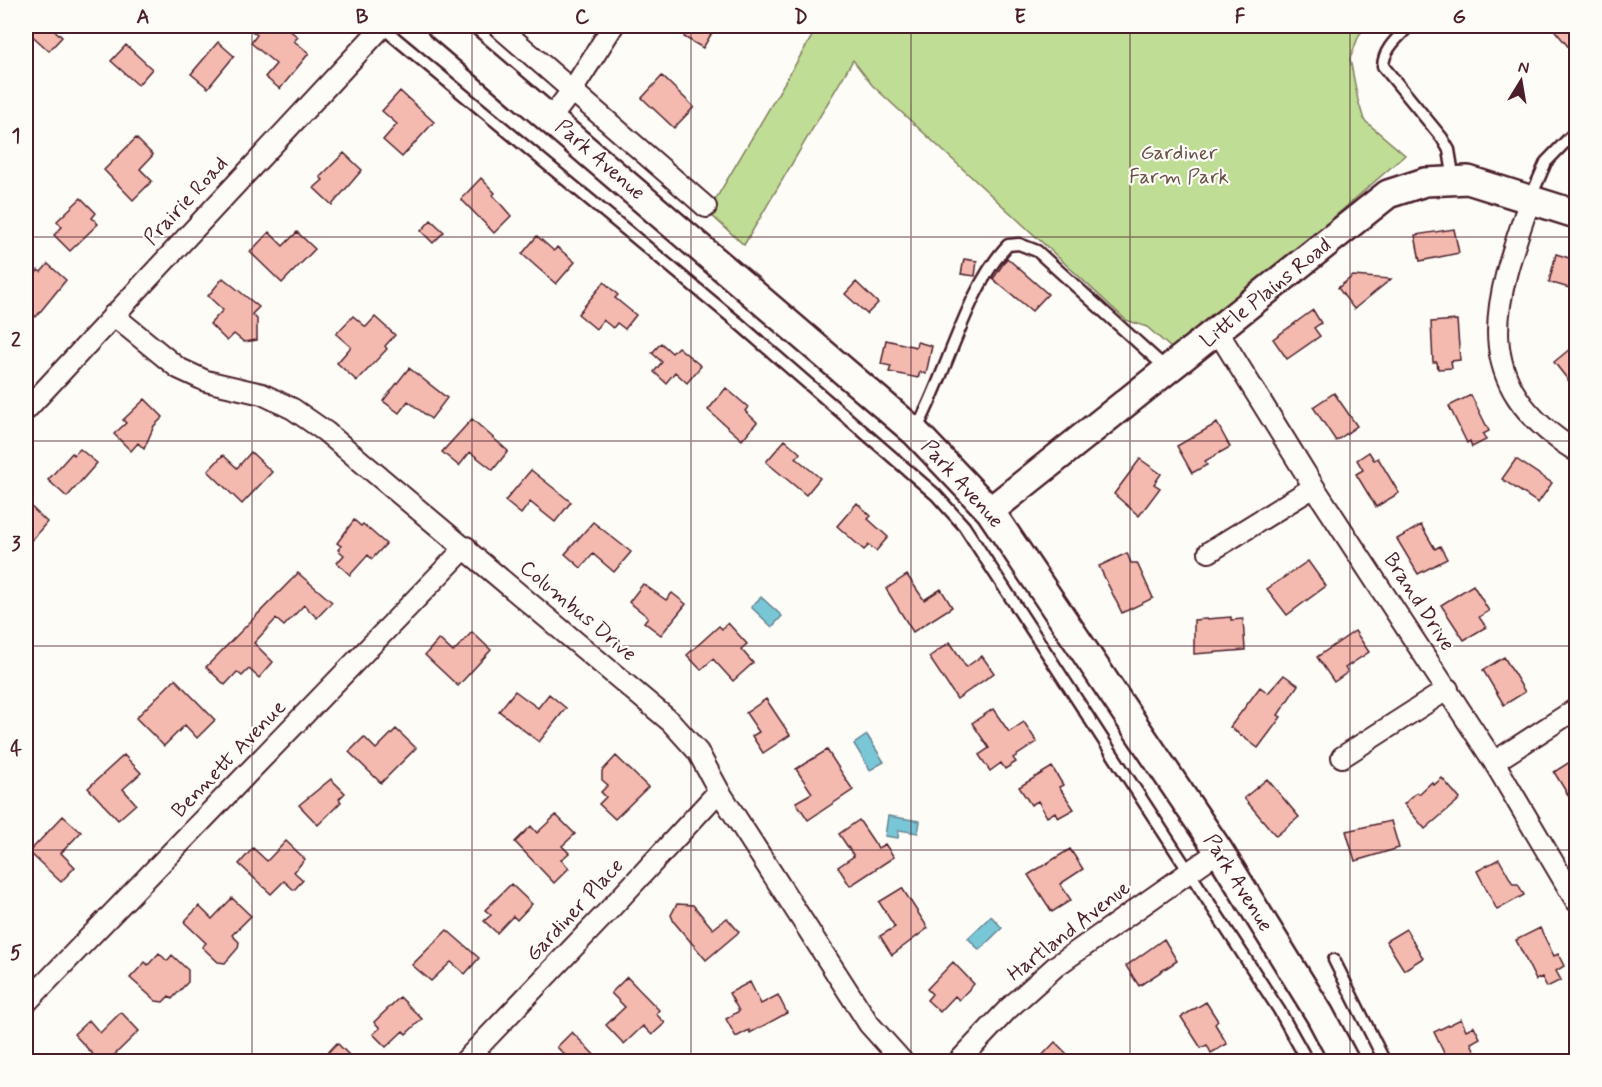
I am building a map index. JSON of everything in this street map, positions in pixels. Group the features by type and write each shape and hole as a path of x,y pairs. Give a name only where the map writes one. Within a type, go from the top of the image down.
{"main road":[{"name":"Park Avenue","path":"441,26 551,117 915,432 990,511 1219,851 1320,1015 1345,1062"},
{"name":"Little Plains Road","path":"990,511 1218,332 1388,194 1425,182 1454,180 1478,182 1576,214"}],"street":[{"name":"Prairie Road","path":"26,410 383,26"},
{"path":"498,26 706,207"},
{"path":"551,117 573,89 613,26"},
{"path":"1530,200 1511,255 1500,300 1496,339 1505,372 1517,400 1546,431 1570,446"},
{"name":"Columbus Drive","path":"113,315 178,368 206,381 262,394 293,409 326,432 466,547 671,722 698,752 719,791 868,1024 903,1062"},
{"name":"Brand Drive","path":"1218,332 1314,487 1494,762 1576,901"},
{"path":"1209,552 1314,487"},
{"name":"Bennett Avenue","path":"26,1003 466,547"},
{"path":"1342,758 1448,689"},
{"path":"1494,762 1576,709"},
{"name":"Gardiner Place","path":"464,1062 719,791"},
{"name":"Hartland Avenue","path":"958,1062 1008,1009 1056,966 1219,851"}],"lane":[{"path":"383,26 728,315 936,495 964,526 1279,1010 1308,1062"},
{"path":"1409,26 1383,56 1383,66 1442,138 1449,150 1454,180"},
{"path":"1530,200 1545,162 1576,131"},
{"path":"915,432 934,396 964,322 993,260 1008,245 1019,244 1037,251 1169,370"},
{"path":"1334,960 1385,1062"}],"green space":[{"name":"Gardiner Farm Park","path":"818,26 1367,26 1359,35 1350,59 1358,100 1364,120 1405,155 1178,354 1147,327 1126,320 872,85 853,60 744,245 708,212"}],"water":[{"path":"761,597 782,616 772,627 751,607"},
{"path":"867,735 884,762 870,770 854,744"},
{"path":"888,816 920,821 918,833 899,830 898,838 885,836"},
{"path":"991,916 1002,928 979,950 968,938"}],"building":[{"path":"26,26 50,26 62,37 49,51 26,30"},
{"path":"245,26 284,26 298,37 294,41 309,53 280,89 265,77 276,64 251,43 257,35"},
{"path":"690,26 716,26 703,48 684,37"},
{"path":"1551,26 1576,26 1576,56"},
{"path":"218,42 234,56 208,88 191,74"},
{"path":"126,45 152,69 138,85 111,61"},
{"path":"662,76 694,107 674,128 642,98"},
{"path":"400,91 434,122 402,157 383,140 397,124 382,111"},
{"path":"136,138 153,155 140,169 152,181 133,200 104,170"},
{"path":"344,153 362,170 332,205 314,188 323,180 320,177"},
{"path":"481,178 511,216 494,233 461,199"},
{"path":"81,198 96,213 92,218 98,224 70,251 54,235 62,227 57,221"},
{"path":"431,220 444,232 433,243 421,231"},
{"path":"1454,229 1459,253 1420,261 1415,235"},
{"path":"269,232 283,246 297,232 315,249 282,283 250,252"},
{"path":"537,236 554,251 557,247 575,262 556,284 522,254"},
{"path":"1556,254 1576,260 1576,290 1549,282"},
{"path":"1007,258 1048,294 1032,311 993,279"},
{"path":"964,259 977,261 975,276 961,274"},
{"path":"48,264 66,280 36,317 26,308 26,289 38,270 41,272"},
{"path":"1353,276 1391,279 1354,309 1338,288"},
{"path":"223,278 259,307 252,314 257,319 257,340 244,342 234,334 227,341 210,324 223,310 208,296"},
{"path":"604,282 618,295 615,298 636,315 625,329 617,323 613,328 603,320 596,329 578,314"},
{"path":"856,282 878,303 867,314 845,294"},
{"path":"1313,310 1321,323 1314,328 1320,336 1287,359 1273,339"},
{"path":"353,316 366,327 375,317 395,335 385,346 387,349 357,381 337,363 351,347 336,334"},
{"path":"1457,320 1460,360 1451,361 1452,368 1438,369 1437,362 1433,362 1431,322"},
{"path":"886,340 916,347 917,342 932,346 926,374 920,372 918,378 889,372 891,366 881,364"},
{"path":"661,343 672,353 678,347 701,366 687,383 675,372 666,383 654,372 662,362 652,353"},
{"path":"1576,344 1576,390 1554,362"},
{"path":"409,368 447,398 431,419 408,401 399,413 383,401"},
{"path":"726,388 748,407 745,411 757,422 742,440 708,410"},
{"path":"1334,393 1357,426 1336,441 1313,407"},
{"path":"1471,395 1489,431 1483,434 1486,440 1472,447 1470,441 1467,443 1449,406"},
{"path":"145,399 163,417 154,426 144,449 138,443 131,451 114,434 126,423 123,420"},
{"path":"472,419 508,451 493,470 470,452 459,466 442,452"},
{"path":"1217,423 1230,447 1205,461 1207,465 1192,473 1177,446"},
{"path":"785,440 800,453 796,458 820,478 806,495 766,462"},
{"path":"80,449 97,463 67,497 48,480 72,453 74,455"},
{"path":"251,452 272,472 242,504 208,471 223,455 237,468"},
{"path":"1369,452 1374,460 1378,458 1399,493 1376,507 1356,474 1363,470 1357,460"},
{"path":"1140,459 1161,474 1154,484 1160,488 1139,516 1114,494"},
{"path":"1516,459 1552,483 1538,503 1502,479"},
{"path":"531,470 571,502 555,522 530,502 521,514 505,501"},
{"path":"26,502 47,522 26,547"},
{"path":"857,503 871,516 868,519 888,537 876,551 869,545 864,550 837,526"},
{"path":"354,520 361,526 363,524 386,544 372,559 368,555 350,575 337,563 344,555 338,550 341,546 337,543"},
{"path":"593,522 631,552 614,572 593,554 581,568 565,554"},
{"path":"1421,525 1435,549 1440,546 1447,559 1418,574 1397,539"},
{"path":"1127,553 1131,563 1137,563 1153,598 1122,613 1099,566"},
{"path":"1308,561 1326,586 1287,615 1267,589"},
{"path":"298,573 332,602 317,618 304,605 284,626 276,619 254,643 273,662 259,678 249,669 242,676 237,672 225,685 206,667"},
{"path":"907,575 924,600 941,589 952,607 913,632 886,589"},
{"path":"643,584 666,600 672,593 686,604 661,635 644,622 648,617 629,602"},
{"path":"1473,585 1489,611 1479,617 1486,627 1464,640 1441,605"},
{"path":"1231,617 1231,620 1243,619 1245,650 1194,654 1194,620"},
{"path":"728,623 747,644 741,649 753,663 733,681 713,659 701,670 687,655 719,626 722,629"},
{"path":"1355,631 1369,652 1345,668 1348,672 1334,682 1317,657"},
{"path":"472,632 491,650 458,686 425,655 439,639 453,652"},
{"path":"950,642 966,667 982,656 994,673 957,699 929,657"},
{"path":"1504,657 1525,692 1504,705 1483,670"},
{"path":"1284,675 1298,685 1278,715 1281,717 1258,748 1230,727 1260,687 1268,693"},
{"path":"175,679 215,720 197,738 185,725 164,746 136,718"},
{"path":"515,691 538,708 549,694 566,708 539,742 499,711"},
{"path":"766,699 790,735 763,753 752,736 759,732 746,713"},
{"path":"993,709 1009,732 1024,722 1037,742 1013,758 1016,762 1005,769 1001,763 990,771 979,755 989,748 972,723"},
{"path":"396,729 416,748 381,783 349,752 364,737 376,749"},
{"path":"827,750 853,790 808,820 796,802 812,793 796,769"},
{"path":"124,755 141,773 123,789 136,804 118,820 88,788"},
{"path":"616,756 648,787 615,819 599,804 606,797 601,792 608,785 602,780 602,771"},
{"path":"1576,758 1576,808 1554,772"},
{"path":"1052,767 1063,785 1059,787 1074,809 1058,818 1055,812 1047,817 1038,801 1031,805 1019,787"},
{"path":"1442,778 1460,799 1425,829 1404,804 1417,792 1419,794 1432,782 1434,785"},
{"path":"331,779 345,793 339,799 341,802 318,825 299,805"},
{"path":"1267,779 1299,817 1276,836 1244,798"},
{"path":"556,815 575,834 562,846 569,853 561,860 569,868 554,883 515,842 531,826 537,833"},
{"path":"63,816 81,832 61,853 75,867 61,882 29,852"},
{"path":"859,820 878,848 885,844 894,857 850,886 838,867 854,856 839,834"},
{"path":"1391,821 1399,848 1355,861 1346,831"},
{"path":"286,841 305,859 294,872 303,880 294,890 284,881 271,894 239,864 253,848 267,861"},
{"path":"1070,849 1083,869 1060,884 1071,900 1052,912 1028,875"},
{"path":"1499,859 1513,884 1518,884 1524,895 1497,910 1477,871"},
{"path":"511,884 532,904 517,920 513,916 497,933 484,921 491,915 485,910"},
{"path":"902,888 928,928 892,955 880,936 895,927 879,902"},
{"path":"232,898 251,916 232,935 239,942 238,948 225,963 218,962 202,947 206,943 184,922 199,906 212,919"},
{"path":"677,904 693,905 713,929 727,918 739,932 706,960 674,922 671,915"},
{"path":"1540,928 1554,956 1558,954 1564,966 1556,971 1561,980 1547,987 1542,977 1536,980 1516,940"},
{"path":"1406,929 1423,958 1404,970 1386,941"},
{"path":"447,930 479,958 465,974 451,962 431,981 412,965"},
{"path":"1164,939 1177,961 1139,986 1126,966"},
{"path":"159,953 167,961 172,955 188,970 188,982 172,999 169,996 163,1002 156,1001 130,978 145,962 148,965"},
{"path":"953,962 974,984 959,1000 955,996 940,1012 927,1000 932,994 927,989"},
{"path":"627,977 659,1010 656,1014 665,1023 652,1035 643,1026 624,1044 606,1025 625,1007 611,993"},
{"path":"750,982 761,1004 778,995 787,1013 750,1033 749,1030 736,1037 726,1019 739,1011 729,993"},
{"path":"400,997 422,1019 406,1034 403,1031 386,1047 373,1034 380,1028 374,1022"},
{"path":"1206,1002 1218,1021 1215,1024 1227,1044 1211,1053 1207,1045 1201,1048 1181,1017"},
{"path":"121,1012 139,1031 107,1062 100,1062 74,1034 89,1020 100,1033"},
{"path":"1461,1019 1466,1030 1474,1026 1480,1038 1471,1043 1480,1062 1453,1062 1450,1055 1446,1057 1434,1032"},
{"path":"572,1032 601,1062 572,1062 557,1047"},
{"path":"1055,1042 1075,1062 1036,1062"},
{"path":"337,1043 356,1062 319,1062"}]}
